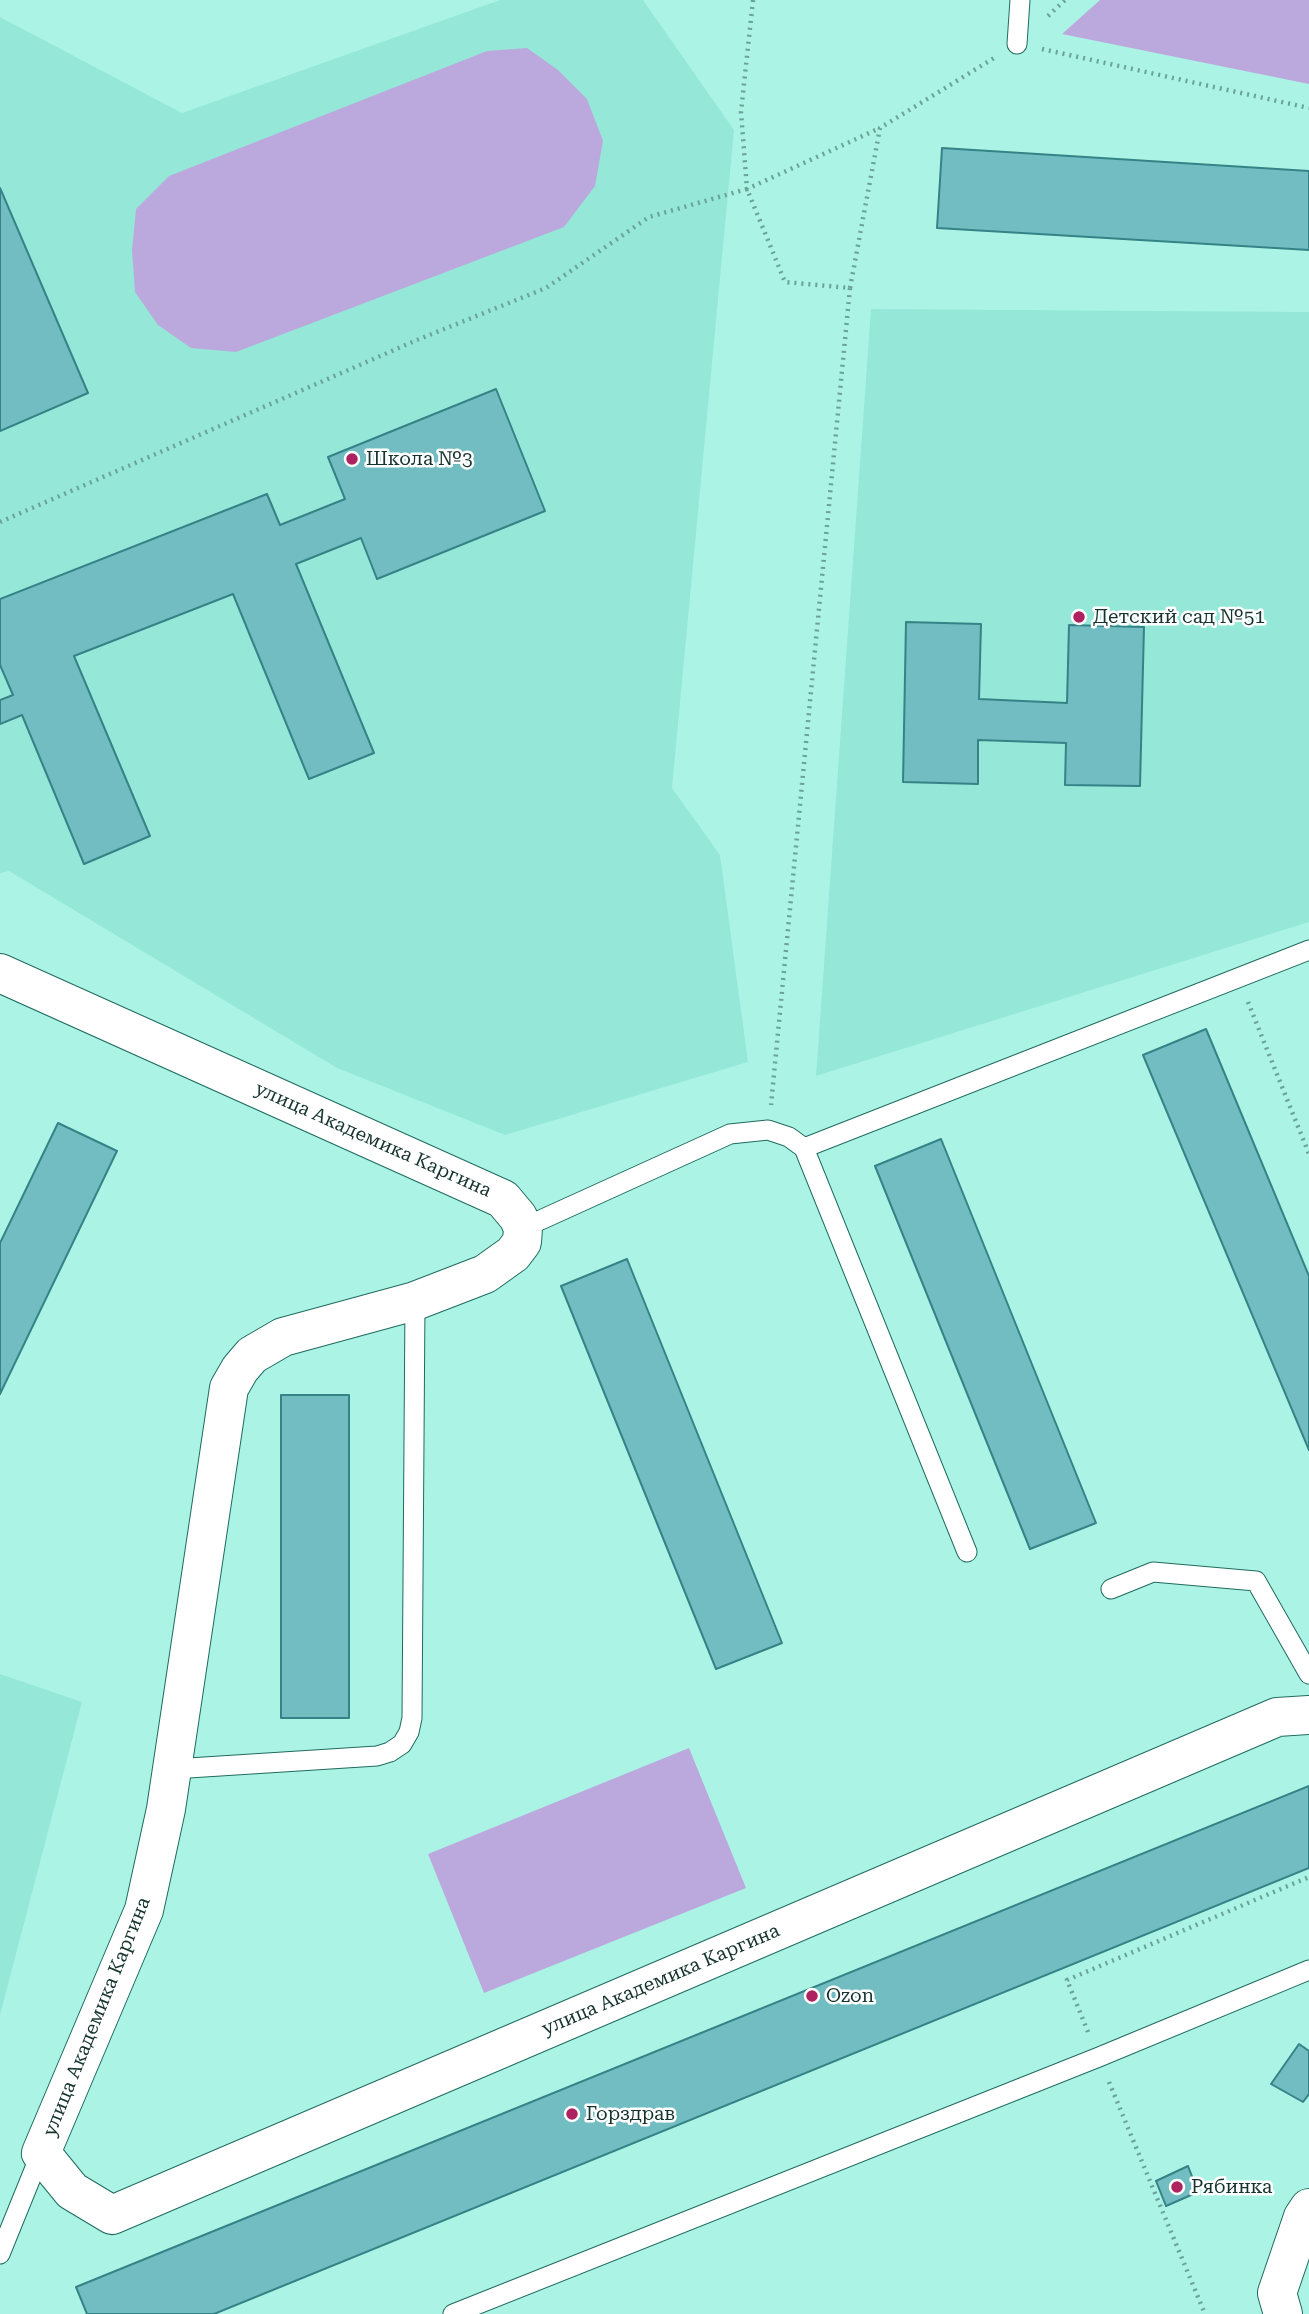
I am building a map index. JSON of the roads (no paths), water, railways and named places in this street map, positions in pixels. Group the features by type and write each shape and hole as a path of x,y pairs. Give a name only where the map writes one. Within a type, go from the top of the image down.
{"street":[{"name":"улица Академика Каргина","path":"0,973 503,1199 519,1217 523,1228 522,1242 513,1254 485,1274 415,1301 283,1337 252,1355 229,1388 173,1769 144,1910 41,2153 72,2191 112,2215 1277,1717 1309,1715"},
{"path":"1280,2304 1303,2217 1309,2207"}],"lane":[{"path":"1017,44 1020,0"},
{"path":"804,1148 1309,950"},
{"path":"523,1228 730,1134 768,1130 789,1137 804,1148 967,1552"},
{"path":"173,1769 377,1756 402,1744 409,1732 412,1718 415,1301"},
{"path":"1111,1589 1153,1572 1256,1581 1309,1674"},
{"path":"453,2314 1099,2057 1309,1970"},
{"path":"0,2253 41,2153"}],"place":[{"name":"Школа №3","path":"352,459"},
{"name":"Детский сад №51","path":"1079,617"},
{"name":"Ozon","path":"812,1996"},
{"name":"Горздрав","path":"572,2114"},
{"name":"Рябинка","path":"1177,2187"}]}
